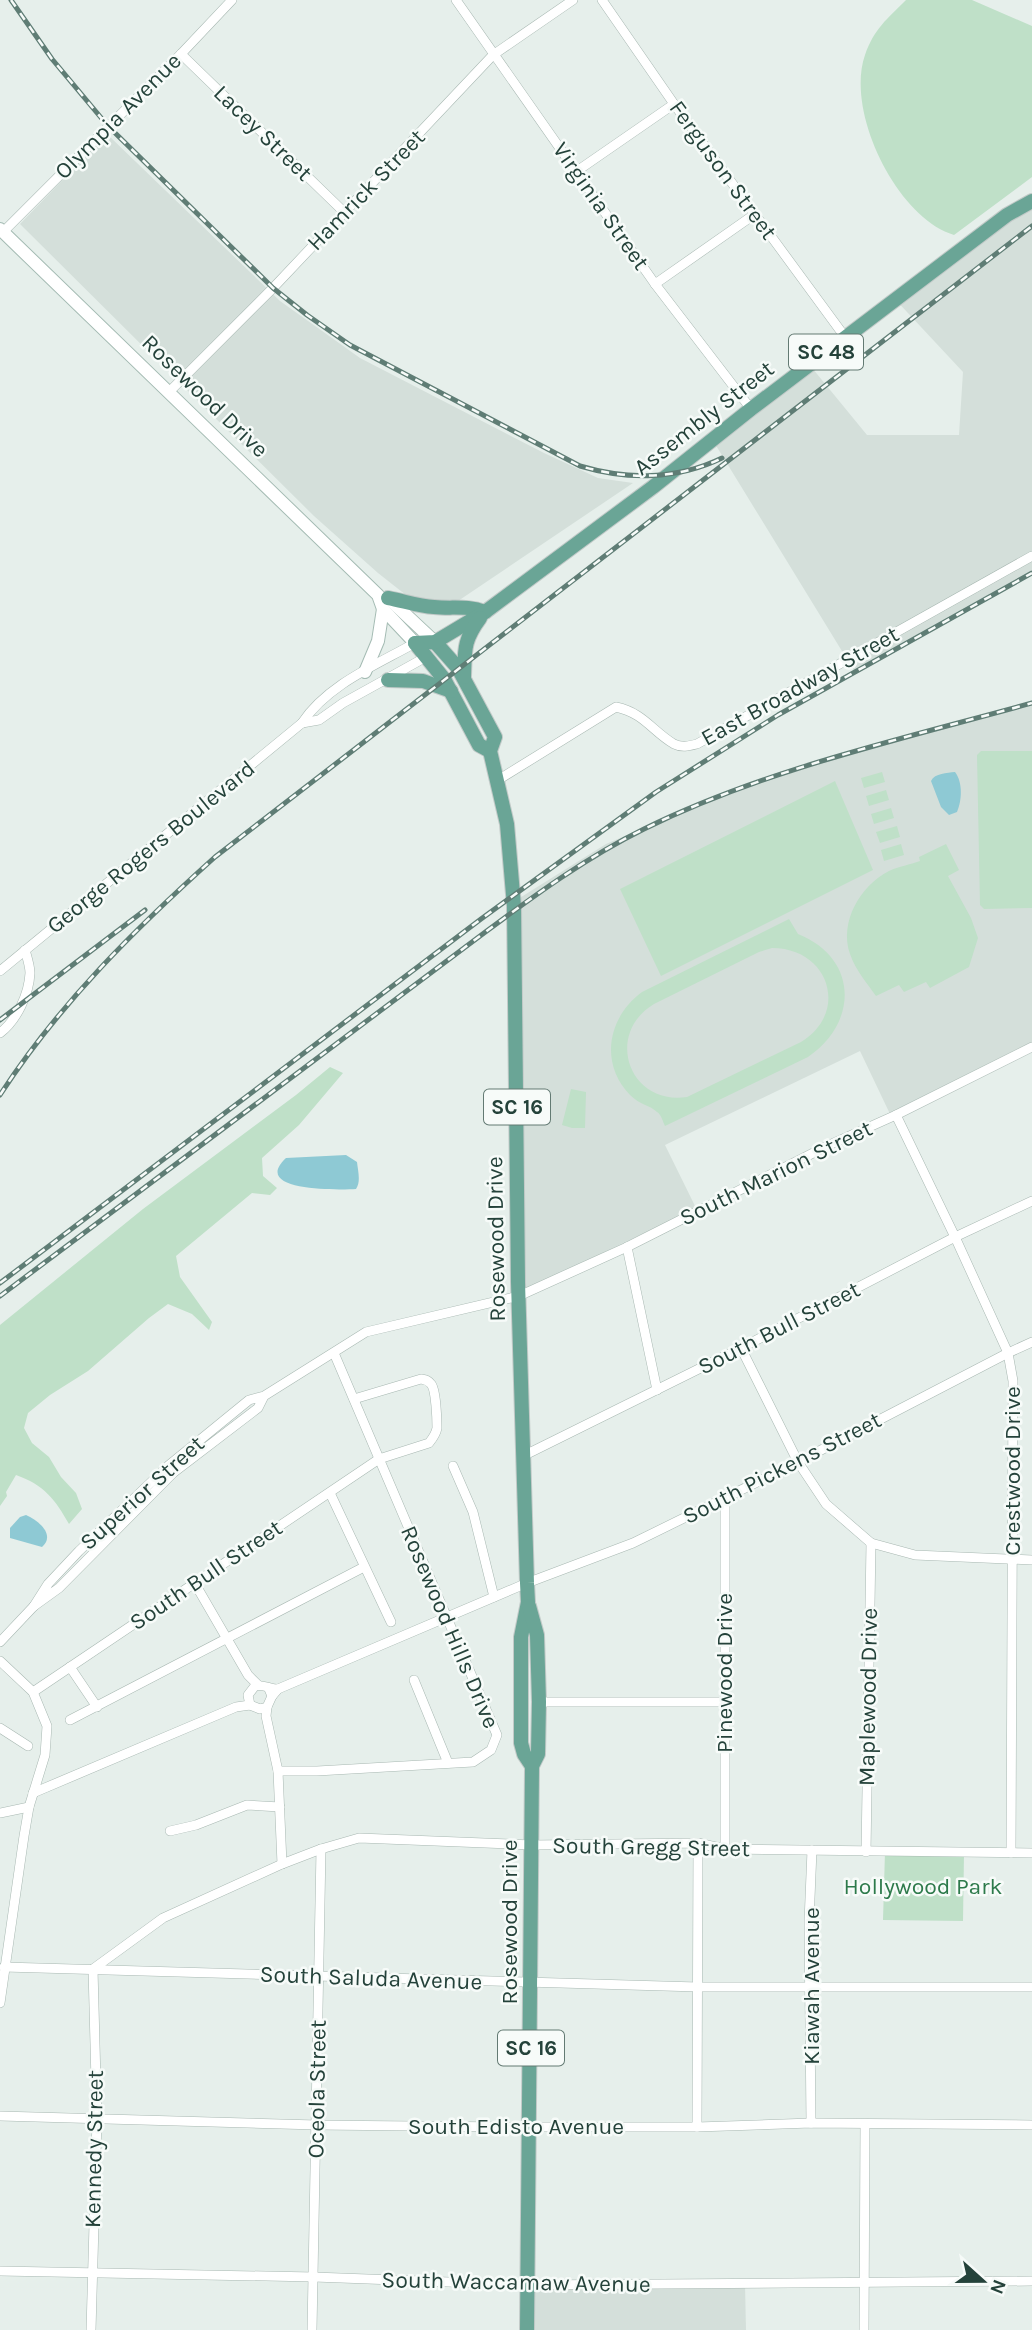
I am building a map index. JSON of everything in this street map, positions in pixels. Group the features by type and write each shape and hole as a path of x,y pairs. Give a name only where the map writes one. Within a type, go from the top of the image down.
{"main road":[{"name":"Assembly Street","path":"426,657 435,642 485,612 653,487 751,409 1007,215 1032,201"},
{"name":"Rosewood Drive","path":"1,231 383,601 435,642 458,668 495,737 489,751 507,824 514,906 519,1296 527,1583 528,1602 537,1635 539,1702 538,1754 532,1766 527,2330"},
{"name":"Rosewood Drive","path":"383,601 444,679 479,746 489,751"},
{"path":"365,672 378,641 383,601 438,608 470,607 485,612 470,632 465,644 464,678"},
{"name":"Assembly Street","path":"415,643 435,642"},
{"path":"388,680 423,681 451,691"},
{"name":"Rosewood Drive","path":"528,1602 521,1637 521,1743 532,1766"}],"street":[{"name":"Olympia Avenue","path":"1,231 181,54 232,0"},
{"name":"Virginia Street","path":"456,0 655,284 751,409"},
{"name":"Hamrick Street","path":"169,392 345,213 493,55 573,0"},
{"name":"Ferguson Street","path":"603,0 674,104 845,337"},
{"name":"Lacey Street","path":"181,54 345,213"},
{"path":"577,171 674,104"},
{"path":"655,284 755,214"},
{"name":"East Broadway Street","path":"498,780 616,707 640,715 675,744 697,744 1032,556"},
{"name":"George Rogers Boulevard","path":"0,971 302,723 311,709 329,694 415,643"},
{"name":"George Rogers Boulevard","path":"302,723 318,720 426,657"},
{"path":"0,1033 23,1003 30,972 25,950"},
{"name":"South Marion Street","path":"519,1296 627,1247 1032,1047"},
{"name":"Crestwood Drive","path":"897,1115 1008,1353 1013,1381 1011,1853"},
{"name":"South Bull Street","path":"525,1455 1032,1201"},
{"path":"627,1247 657,1390"},
{"name":"Superior Street","path":"0,1642 34,1606 48,1584 75,1554 168,1466 249,1400 264,1396 366,1332 519,1296"},
{"name":"South Pickens Street","path":"527,1583 633,1543 799,1462 1032,1342"},
{"path":"741,1348 799,1462 826,1504 871,1543 915,1555 1032,1560"},
{"name":"Rosewood Hills Drive","path":"278,1771 317,1772 473,1762 491,1750 497,1735 334,1353"},
{"path":"354,1399 421,1379 432,1384 435,1390 435,1436 429,1443 379,1459"},
{"name":"South Bull Street","path":"33,1692 379,1459"},
{"path":"453,1466 473,1512 494,1597"},
{"path":"330,1493 391,1622"},
{"name":"Pinewood Drive","path":"725,1497 725,1849"},
{"name":"Maplewood Drive","path":"866,1852 871,1543"},
{"path":"71,1720 228,1640 364,1566"},
{"path":"194,1582 228,1640 264,1711 278,1771 282,1864"},
{"path":"252,1691 273,1691 527,1583"},
{"path":"0,1661 33,1692 47,1726 45,1755 29,1807 0,2003"},
{"path":"70,1667 97,1707"},
{"path":"414,1680 448,1763"},
{"path":"33,1793 240,1706 252,1691"},
{"path":"264,1711 273,1691"},
{"path":"539,1702 724,1702"},
{"path":"0,1728 28,1746"},
{"path":"170,1831 196,1825 247,1805 280,1807"},
{"path":"0,1813 29,1807"},
{"name":"South Gregg Street","path":"93,1969 163,1918 282,1864 359,1838 533,1845 698,1843 725,1849 1032,1853"},
{"path":"697,2127 698,1843"},
{"name":"Oceola Street","path":"312,2330 321,1849"},
{"name":"Kiawah Avenue","path":"811,2123 812,1850"},
{"name":"South Saluda Avenue","path":"4,1967 531,1984 1032,1987"},
{"name":"Kennedy Street","path":"91,2330 97,2119 93,1969"},
{"name":"South Edisto Avenue","path":"0,2116 317,2125 530,2127 697,2127 811,2123 1032,2125"},
{"path":"864,2124 864,2330"},
{"name":"South Waccamaw Avenue","path":"0,2271 314,2277 527,2285 1032,2281"}],"shaded area":[{"path":"107,134 280,301 360,358 598,478 633,483 458,601 436,605 411,599 314,516 20,224"},
{"path":"1032,200 1032,575 856,674 712,439 808,363 867,435 959,435 963,372 893,297"},
{"path":"1032,703 1032,1045 890,1114 860,1051 665,1145 696,1208 515,1295 510,904 606,844 693,807 835,758"},
{"path":"745,2284 746,2330 527,2330 528,2285"}],"green space":[{"path":"906,0 972,0 1032,26 1032,177 954,235 933,225 913,208 896,186 869,133 862,105 861,78 865,55 882,25"},
{"path":"981,751 1032,751 1032,908 984,909 980,905 977,755"},
{"path":"882,772 885,782 864,788 861,778"},
{"path":"835,781 873,870 661,976 620,889"},
{"path":"886,790 889,800 869,806 866,796"},
{"path":"891,808 894,818 874,824 871,814"},
{"path":"897,826 900,837 880,843 876,832"},
{"path":"901,844 904,855 884,861 881,850"},
{"path":"946,844 959,870 948,876 971,918 978,938 969,967 930,988 926,982 904,992 899,985 876,996 858,971 847,942 847,930 854,906 869,886 879,878 893,869 920,861 919,857"},
{"path":"789,919 798,934 818,945 832,958 841,974 845,991 843,1009 836,1026 825,1043 808,1057 665,1126 658,1113 630,1095 620,1082 611,1055 615,1027 621,1014 642,992","holes":["772,948 792,951 807,958 819,970 826,984 828,999 825,1015 816,1029 801,1042 687,1097 667,1097 650,1090 638,1079 630,1065 627,1049 630,1032 639,1017 654,1004 759,952"]},
{"path":"330,1067 343,1073 299,1125 262,1158 263,1176 277,1188 270,1195 252,1193 176,1256 180,1277 212,1322 209,1330 192,1314 168,1304 88,1371 50,1395 28,1413 24,1428 32,1443 49,1457 61,1477 76,1493 82,1509 69,1524 48,1494 34,1483 16,1475 0,1506 0,1325 143,1209"},
{"path":"571,1089 586,1092 585,1128 562,1125"},
{"name":"Hollywood Park","path":"885,1852 964,1853 963,1921 883,1920"}],"water":[{"path":"955,772 961,797 957,812 949,815 941,807 931,781 938,775"},
{"path":"346,1155 357,1162 359,1180 356,1189 301,1187 279,1177 278,1169 286,1158"},
{"path":"26,1515 44,1528 47,1538 42,1547 10,1538 10,1528 20,1517"}],"railway":[{"path":"11,0 52,59 108,126 273,288 350,345 580,466 616,474 652,476 687,470 722,458"},
{"path":"0,1095 47,1030 100,969 215,857 1032,226"},
{"path":"0,1283 481,919 656,792 778,715 1032,573"},
{"path":"0,1296 503,919 602,852 690,808 786,772 1032,703"},
{"path":"0,1020 145,910"}]}
